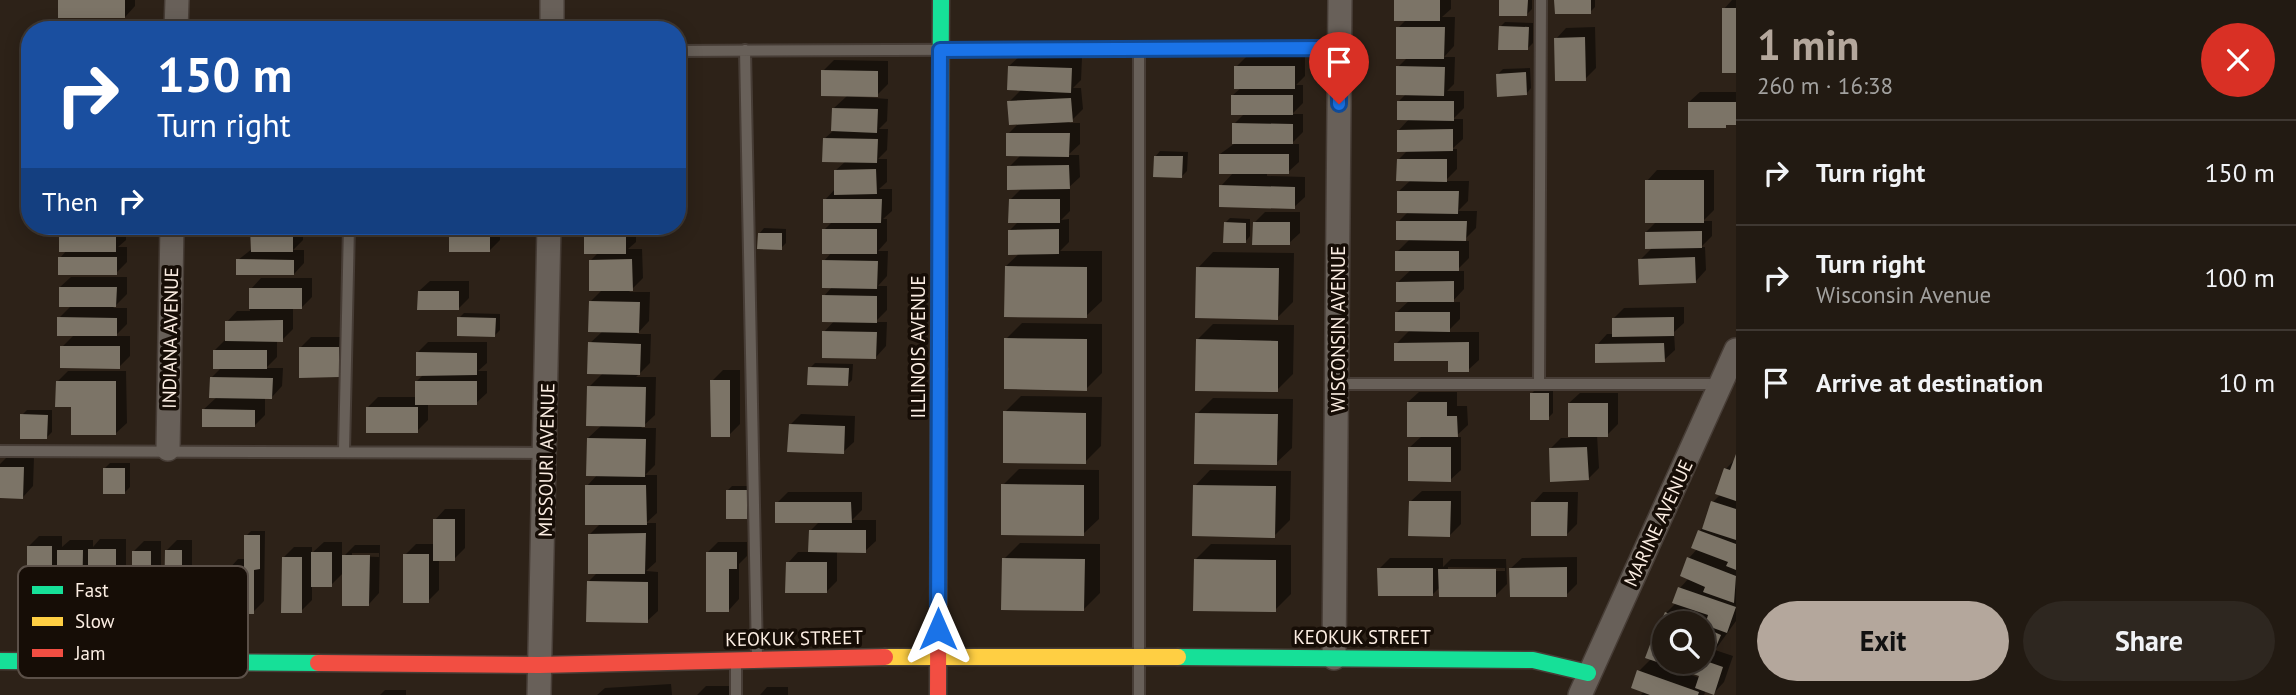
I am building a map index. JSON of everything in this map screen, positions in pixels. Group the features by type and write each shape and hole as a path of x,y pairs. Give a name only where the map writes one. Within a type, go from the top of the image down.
{"street":[{"path":"176,21 177,0"},
{"path":"552,0 552,21"},
{"name":"ILLINOIS AVENUE","path":"937,695 941,0"},
{"name":"WISCONSIN AVENUE","path":"1334,658 1340,0"},
{"name":"INDIANA AVENUE","path":"168,449 172,235"},
{"name":"MISSOURI AVENUE","path":"539,695 547,453 550,235"},
{"name":"MARINE AVENUE","path":"1584,684 1736,350"},
{"name":"KEOKUK STREET","path":"248,663 539,665 938,656 1533,660 1584,684"},
{"name":"KEOKUK STREET","path":"0,661 18,661"}],"lane":[{"path":"1539,384 1541,0"},
{"path":"686,51 1339,48"},
{"path":"1139,49 1139,695"},
{"path":"745,50 757,660"},
{"path":"344,451 349,235"},
{"path":"1338,384 1722,384"},
{"path":"0,451 168,449 547,453"},
{"path":"736,660 736,695"}],"building":[{"path":"58,0 125,0 125,18 58,18"},
{"path":"1394,0 1440,0 1440,21 1394,21"},
{"path":"1499,0 1528,0 1527,16 1499,16"},
{"path":"1554,0 1591,0 1591,14 1555,14"},
{"path":"1722,8 1736,8 1736,73 1722,73"},
{"path":"1499,26 1529,27 1528,50 1498,50"},
{"path":"1396,27 1445,27 1444,59 1396,59"},
{"path":"1585,37 1586,81 1555,81 1554,38"},
{"path":"1008,66 1072,68 1071,93 1007,90"},
{"path":"1234,66 1295,66 1295,89 1234,89"},
{"path":"1396,66 1445,67 1444,96 1396,95"},
{"path":"821,70 878,71 878,97 821,96"},
{"path":"1526,72 1527,95 1497,97 1496,74"},
{"path":"1231,95 1293,95 1293,115 1231,115"},
{"path":"1071,98 1073,122 1009,125 1007,101"},
{"path":"1397,101 1454,101 1454,121 1397,120"},
{"path":"1688,102 1736,102 1736,125 1726,125 1726,128 1688,128"},
{"path":"832,108 878,109 877,133 831,131"},
{"path":"1232,123 1293,124 1293,144 1232,144"},
{"path":"1453,129 1453,151 1397,152 1397,130"},
{"path":"1006,133 1070,133 1069,157 1006,156"},
{"path":"823,138 878,139 877,163 822,162"},
{"path":"1219,154 1289,154 1289,174 1219,174"},
{"path":"1154,156 1183,156 1182,178 1153,177"},
{"path":"1397,159 1447,159 1447,182 1396,181"},
{"path":"1069,165 1070,189 1007,190 1007,166"},
{"path":"876,169 877,194 834,195 834,170"},
{"path":"1645,180 1704,180 1704,223 1645,223"},
{"path":"1219,185 1295,187 1295,209 1219,207"},
{"path":"1397,191 1459,191 1458,214 1397,213"},
{"path":"823,199 882,199 881,223 823,223"},
{"path":"1009,199 1060,199 1060,223 1008,223"},
{"path":"1396,221 1467,221 1466,241 1396,240"},
{"path":"1224,222 1246,223 1246,243 1223,243"},
{"path":"1253,222 1290,222 1290,245 1252,245"},
{"path":"822,229 877,229 877,254 822,254"},
{"path":"1059,229 1059,254 1008,255 1008,230"},
{"path":"1702,231 1702,248 1645,249 1645,232"},
{"path":"758,233 782,233 782,250 757,249"},
{"path":"59,235 116,235 116,252 59,252"},
{"path":"250,235 293,235 293,252 251,252"},
{"path":"449,235 490,235 490,252 449,252"},
{"path":"584,235 626,235 626,254 584,254"},
{"path":"1395,251 1459,251 1459,271 1395,271"},
{"path":"58,257 117,257 117,275 58,275"},
{"path":"1695,257 1696,283 1639,285 1638,259"},
{"path":"236,259 294,260 294,275 236,275"},
{"path":"632,259 633,291 589,291 589,260"},
{"path":"822,260 878,261 877,289 822,288"},
{"path":"1005,266 1087,267 1087,318 1004,317"},
{"path":"1196,267 1279,268 1278,320 1195,318"},
{"path":"1454,281 1454,302 1396,302 1396,282"},
{"path":"59,287 117,287 116,307 59,307"},
{"path":"249,288 302,288 302,309 249,309"},
{"path":"418,291 459,291 459,310 417,310"},
{"path":"822,295 877,296 877,323 822,322"},
{"path":"589,301 640,302 639,333 588,332"},
{"path":"1395,312 1450,312 1450,332 1395,331"},
{"path":"57,317 117,318 117,336 57,336"},
{"path":"457,317 496,318 495,337 457,336"},
{"path":"1674,317 1674,336 1612,337 1612,318"},
{"path":"283,320 283,342 225,341 225,321"},
{"path":"822,331 877,332 876,359 822,358"},
{"path":"1004,338 1087,339 1087,391 1004,389"},
{"path":"1196,339 1278,341 1278,392 1195,391"},
{"path":"588,342 641,344 640,375 587,374"},
{"path":"1469,342 1469,372 1448,372 1448,361 1394,361 1394,343"},
{"path":"1664,343 1665,362 1595,363 1595,344"},
{"path":"60,346 120,346 120,369 60,368"},
{"path":"299,347 339,347 339,377 299,378"},
{"path":"213,350 267,350 267,369 213,369"},
{"path":"416,352 477,353 477,375 416,376"},
{"path":"808,367 849,368 848,386 807,385"},
{"path":"210,377 273,378 272,399 209,398"},
{"path":"710,380 730,380 730,437 711,437"},
{"path":"56,381 116,381 116,435 71,435 71,407 55,407"},
{"path":"415,381 477,381 477,405 415,405"},
{"path":"587,386 646,387 645,427 586,426"},
{"path":"1530,393 1549,393 1549,420 1530,420"},
{"path":"1407,402 1447,402 1447,416 1457,416 1458,437 1407,437"},
{"path":"1568,403 1608,403 1608,437 1568,437"},
{"path":"366,407 418,407 418,433 366,433"},
{"path":"202,409 255,410 255,427 202,427"},
{"path":"1003,411 1086,413 1086,464 1003,463"},
{"path":"1195,413 1278,414 1277,465 1194,464"},
{"path":"20,414 48,415 47,439 20,439"},
{"path":"789,424 845,426 844,454 787,452"},
{"path":"587,438 646,439 645,477 586,476"},
{"path":"1408,447 1451,447 1451,482 1408,481"},
{"path":"1587,447 1589,480 1550,482 1549,448"},
{"path":"1736,454 1736,501 1715,494 1724,468 1730,470"},
{"path":"0,467 24,467 23,499 0,498"},
{"path":"103,468 125,468 125,494 103,494"},
{"path":"1001,484 1084,485 1084,536 1001,535"},
{"path":"585,485 646,485 647,525 585,525"},
{"path":"1193,485 1276,486 1275,538 1192,536"},
{"path":"726,490 747,490 747,519 726,519"},
{"path":"1409,501 1451,501 1450,537 1408,536"},
{"path":"1711,501 1736,509 1736,540 1702,529"},
{"path":"775,502 851,502 852,523 775,523"},
{"path":"1531,502 1568,502 1567,536 1531,536"},
{"path":"433,519 455,519 455,561 433,561"},
{"path":"809,530 866,530 866,553 808,552"},
{"path":"1698,530 1736,544 1736,570 1726,566 1728,562 1691,548"},
{"path":"646,533 645,574 588,574 588,534"},
{"path":"244,535 260,535 260,569 254,570 254,614 248,614 248,566 244,566"},
{"path":"27,546 52,546 52,566 27,566"},
{"path":"88,549 116,549 116,566 88,566"},
{"path":"57,550 83,550 83,566 57,566"},
{"path":"165,550 182,550 182,566 165,566"},
{"path":"132,551 151,551 151,566 132,566"},
{"path":"311,552 332,552 332,587 311,587"},
{"path":"706,552 737,552 737,569 729,569 729,612 706,612"},
{"path":"403,554 429,554 429,603 403,603"},
{"path":"342,555 370,555 369,606 342,606"},
{"path":"282,557 302,557 302,613 281,613"},
{"path":"1687,557 1736,576 1734,603 1703,592 1705,587 1680,576"},
{"path":"1002,558 1085,559 1084,611 1001,610"},
{"path":"1194,559 1276,560 1276,612 1193,611"},
{"path":"786,562 827,562 827,593 785,593"},
{"path":"1567,567 1567,597 1510,597 1509,568"},
{"path":"1377,568 1433,568 1433,596 1378,596"},
{"path":"1438,569 1496,569 1496,597 1439,597"},
{"path":"587,581 648,582 648,623 586,622"},
{"path":"1678,587 1736,607 1727,633 1715,629 1715,611 1696,611 1672,603"},
{"path":"1715,632 1721,635 1715,649"},
{"path":"1651,642 1652,642 1652,660 1645,658"},
{"path":"1715,664 1723,667 1714,695 1695,688 1699,676 1693,674 1715,674"},
{"path":"1637,670 1699,692 1698,695 1650,695 1631,688"}],"traffic: fast":[{"path":"939,369 941,0"},
{"path":"1178,657 1533,660 1588,673"},
{"path":"0,661 18,661"},
{"path":"248,663 318,663"}],"traffic: slow":[{"path":"885,657 1178,657"}],"traffic: jam":[{"path":"938,695 939,369"},
{"path":"318,663 539,665 885,657"}],"route":[{"path":"938,629 940,50 1339,48 1339,104"}]}
